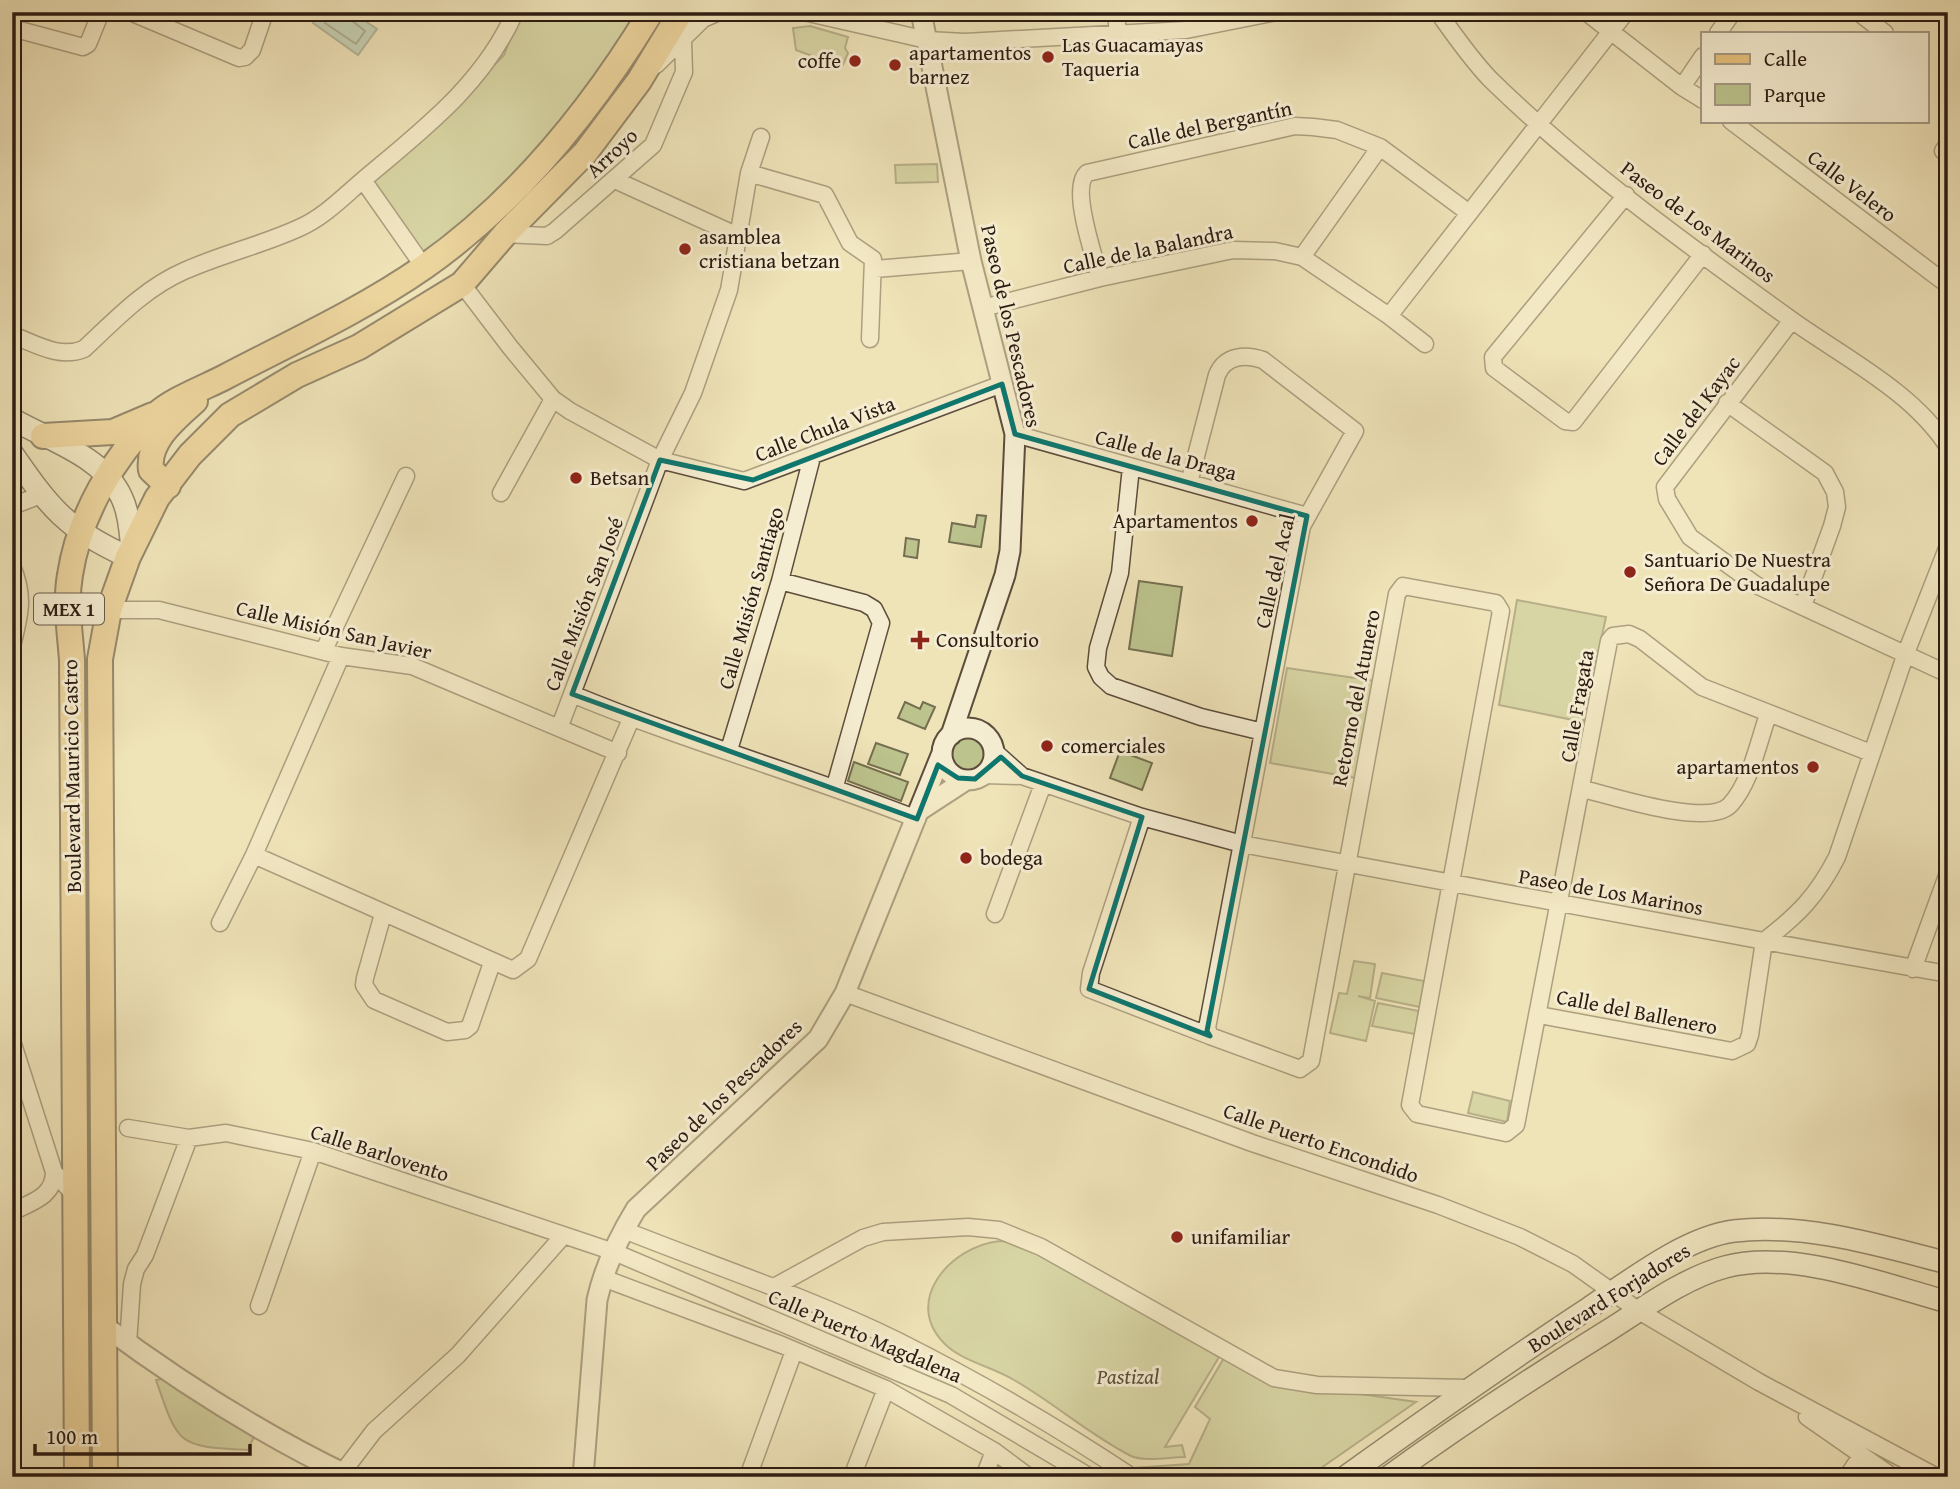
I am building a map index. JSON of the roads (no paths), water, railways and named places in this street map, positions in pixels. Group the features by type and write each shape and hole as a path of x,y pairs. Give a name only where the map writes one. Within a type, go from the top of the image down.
{"main road":[{"name":"Boulevard Mauricio Castro","path":"77,1477 72,660 69,577 79,533 107,475 157,413 324,325 424,267 485,217 561,141 595,98 651,12"},
{"name":"Boulevard Mauricio Castro","path":"105,1477 100,659 110,610 130,553 157,498 190,455 230,415 297,375 359,346 462,284 505,234 585,153 639,81 681,12"},
{"path":"168,486 150,470 149,454 156,442 213,383"},
{"path":"43,436 113,432 157,413"},
{"path":"12,419 94,464 107,475 125,506 130,553 79,533 41,495 12,453"},
{"name":"Boulevard Forjadores","path":"1345,1477 1468,1388 1648,1268 1699,1242 1730,1231 1779,1228 1865,1242 1948,1263"},
{"name":"Boulevard Forjadores","path":"1388,1477 1487,1406 1639,1311 1673,1290 1725,1267 1794,1264 1948,1302"}],"street":[{"path":"13,12 12,26 83,47 88,44 101,12"},
{"path":"130,12 239,58 248,55 252,50 265,12"},
{"path":"12,335 66,354 84,349 141,296 168,279 300,227 328,211 406,145 476,77 505,36 515,12"},
{"path":"639,81 703,19 719,12"},
{"path":"804,12 927,40 965,42 1186,30 1276,12"},
{"name":"Paseo de los Pescadores","path":"583,1477 597,1300 603,1278 624,1230 636,1209 801,1058 818,1039 845,993 967,690 1005,575 1010,551 1015,434 971,261 921,12"},
{"path":"1116,12 1118,34"},
{"name":"Paseo de Los Marinos","path":"1438,12 1489,78 1540,123 1626,195 1703,254 1933,423 1948,447"},
{"path":"1586,12 1682,88 1701,99"},
{"path":"1389,316 1626,12"},
{"path":"1719,32 1733,12"},
{"path":"1858,12 1884,32"},
{"name":"Arroyo","path":"505,234 547,236 615,180 658,137 684,72 683,41"},
{"path":"1682,88 1701,59"},
{"name":"Calle Velero","path":"1732,122 1943,282"},
{"name":"Calle del Bergantín","path":"1100,278 1080,193 1082,178 1087,173 1295,126 1337,130 1380,147 1469,213"},
{"name":"Calle Misión San José","path":"560,726 660,460 693,393 724,302 749,173 761,138"},
{"path":"1302,257 1380,147"},
{"path":"749,173 825,195 850,243 873,259 875,269 870,340"},
{"path":"363,180 424,267"},
{"path":"615,180 738,236"},
{"path":"1626,195 1493,357 1494,368 1565,421 1573,422 1703,254"},
{"name":"Calle de la Balandra","path":"983,308 1100,278 1233,250 1275,250 1302,257 1425,344"},
{"path":"875,269 971,261"},
{"path":"1943,282 1948,264"},
{"name":"Calle Chula Vista","path":"462,284 553,399 584,420 660,460 744,481 1002,384"},
{"name":"Calle del Kayac","path":"1792,320 1727,403 1664,492 1690,537 1756,584 1948,674"},
{"name":"Calle del Acal","path":"1189,483 1219,369 1234,358 1253,357 1263,360 1355,430 1307,516 1207,1028 1210,1036"},
{"path":"501,493 553,399"},
{"path":"1727,403 1825,473 1835,492 1837,507 1832,526 1803,607"},
{"name":"Calle de la Draga","path":"1015,434 1307,516"},
{"name":"Calle Misión Santiago","path":"729,750 780,581 812,457"},
{"path":"1131,467 1120,573 1098,648 1096,667 1101,677 1111,686 1202,717 1263,732"},
{"path":"324,650 406,476"},
{"path":"12,506 41,495"},
{"path":"1764,941 1799,914 1822,887 1837,858 1906,653 1948,546"},
{"path":"12,566 21,586 21,604 12,646"},
{"path":"780,581 864,603 874,610 881,623 835,786"},
{"name":"Retorno del Atunero","path":"1210,1036 1300,1069 1309,1065 1396,594 1408,585 1496,603 1501,611 1410,1105 1412,1111 1506,1133 1514,1129 1538,1015"},
{"name":"Calle Misión San Javier","path":"110,610 159,610 341,656 412,666 560,726 618,753"},
{"name":"Calle Fragata","path":"1538,1015 1609,641 1613,636 1629,634 1702,687 1871,753"},
{"path":"220,923 254,855 341,656"},
{"path":"572,694 631,719 918,814 990,768 994,751 992,743 981,731 967,690"},
{"path":"1583,789 1694,814 1714,814 1729,807 1740,791 1768,715"},
{"path":"254,855 492,963 513,970 528,959 631,719"},
{"path":"975,777 951,773 946,744 961,729 981,731"},
{"name":"Paseo de Los Marinos","path":"994,751 1022,776 1043,784 1142,817 1242,844 1452,885 1948,974"},
{"name":"Paseo de Los Marinos","path":"975,777 1022,776"},
{"path":"995,914 1043,784"},
{"path":"1142,817 1091,973 1089,989 1210,1036"},
{"path":"1913,969 1948,873"},
{"path":"383,914 364,985 374,1000 447,1032 465,1030 470,1026 492,963"},
{"name":"Calle del Ballenero","path":"1538,1015 1678,1043 1741,1049 1747,1044 1750,1035 1764,941"},
{"name":"Calle Puerto Encondido","path":"845,993 1252,1143 1482,1221 1573,1264 1639,1311 1759,1382 1937,1477"},
{"path":"12,1041 54,1172 76,1197"},
{"name":"Calle Barlovento","path":"128,1128 189,1138 226,1133 313,1151 614,1252"},
{"path":"128,1343 136,1269 145,1255 189,1138"},
{"path":"47,1149 67,1147"},
{"path":"259,1306 313,1151"},
{"path":"12,1212 46,1195 54,1172"},
{"path":"774,1287 863,1238 883,1232 968,1227 999,1230 1041,1247 1274,1378 1317,1385 1468,1388"},
{"path":"624,1230 774,1287 929,1358 1056,1425 1132,1477"},
{"path":"103,1325 169,1374 238,1416 347,1475 374,1432 458,1355 563,1236"},
{"name":"Calle Puerto Magdalena","path":"614,1252 951,1395 1090,1477"},
{"path":"603,1278 794,1350 886,1389 994,1451 1029,1477"},
{"path":"748,1477 794,1350"},
{"name":"Calle Puerto Encondido","path":"1759,1382 1894,1477"},
{"path":"852,1477 886,1389"},
{"path":"984,1477 994,1451"},
{"path":"1847,1477 1861,1456"}],"water":[{"path":"320,12 352,12 377,29 358,55 313,23"}],"place":[{"name":"Las Guacamayas Taqueria","path":"1048,57"},
{"name":"coffe","path":"855,61"},
{"name":"apartamentos barnez","path":"895,65"},
{"name":"asamblea cristiana betzan","path":"685,249"},
{"name":"Betsan","path":"576,478"},
{"name":"Apartamentos","path":"1252,521"},
{"name":"Santuario De Nuestra Señora De Guadalupe","path":"1630,572"},
{"name":"Consultorio","path":"920,640"},
{"name":"comerciales","path":"1047,746"},
{"name":"apartamentos","path":"1813,767"},
{"name":"bodega","path":"966,858"},
{"name":"unifamiliar","path":"1177,1237"}],"park label":[{"name":"Pastizal","path":"1128,1377"}]}
